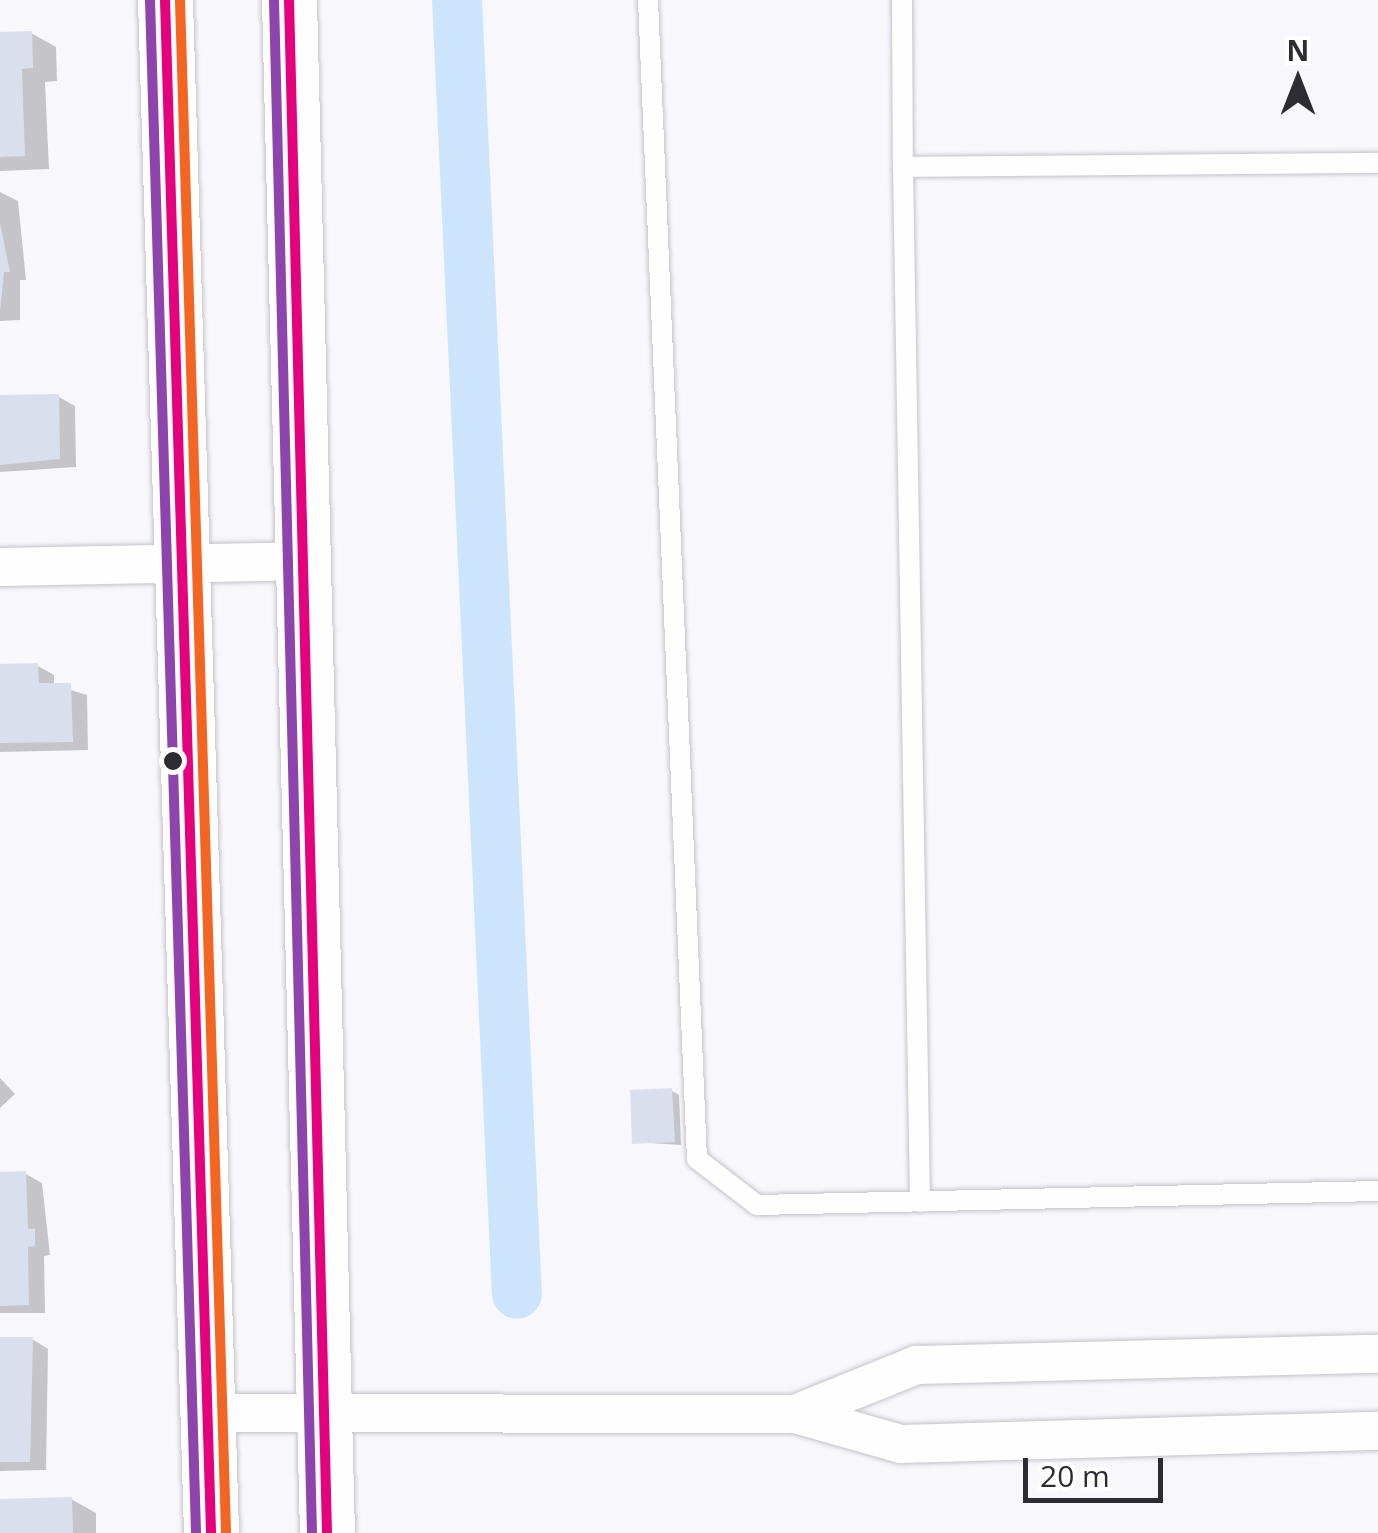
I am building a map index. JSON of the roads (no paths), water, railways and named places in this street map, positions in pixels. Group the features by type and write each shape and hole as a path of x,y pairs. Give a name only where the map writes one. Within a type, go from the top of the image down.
{"main road":[{"path":"164,0 211,1533"},
{"path":"290,0 307,562 328,1533"}],"street":[{"path":"0,567 307,562"},
{"path":"795,1414 916,1365 1378,1354"},
{"path":"208,1413 324,1410 795,1414 901,1444 1378,1431"}],"lane":[{"path":"648,0 697,1159 757,1205 1378,1192"},
{"path":"902,0 920,1202"},
{"path":"904,167 1378,163"}],"waterway":[{"path":"457,0 517,1294"}]}
